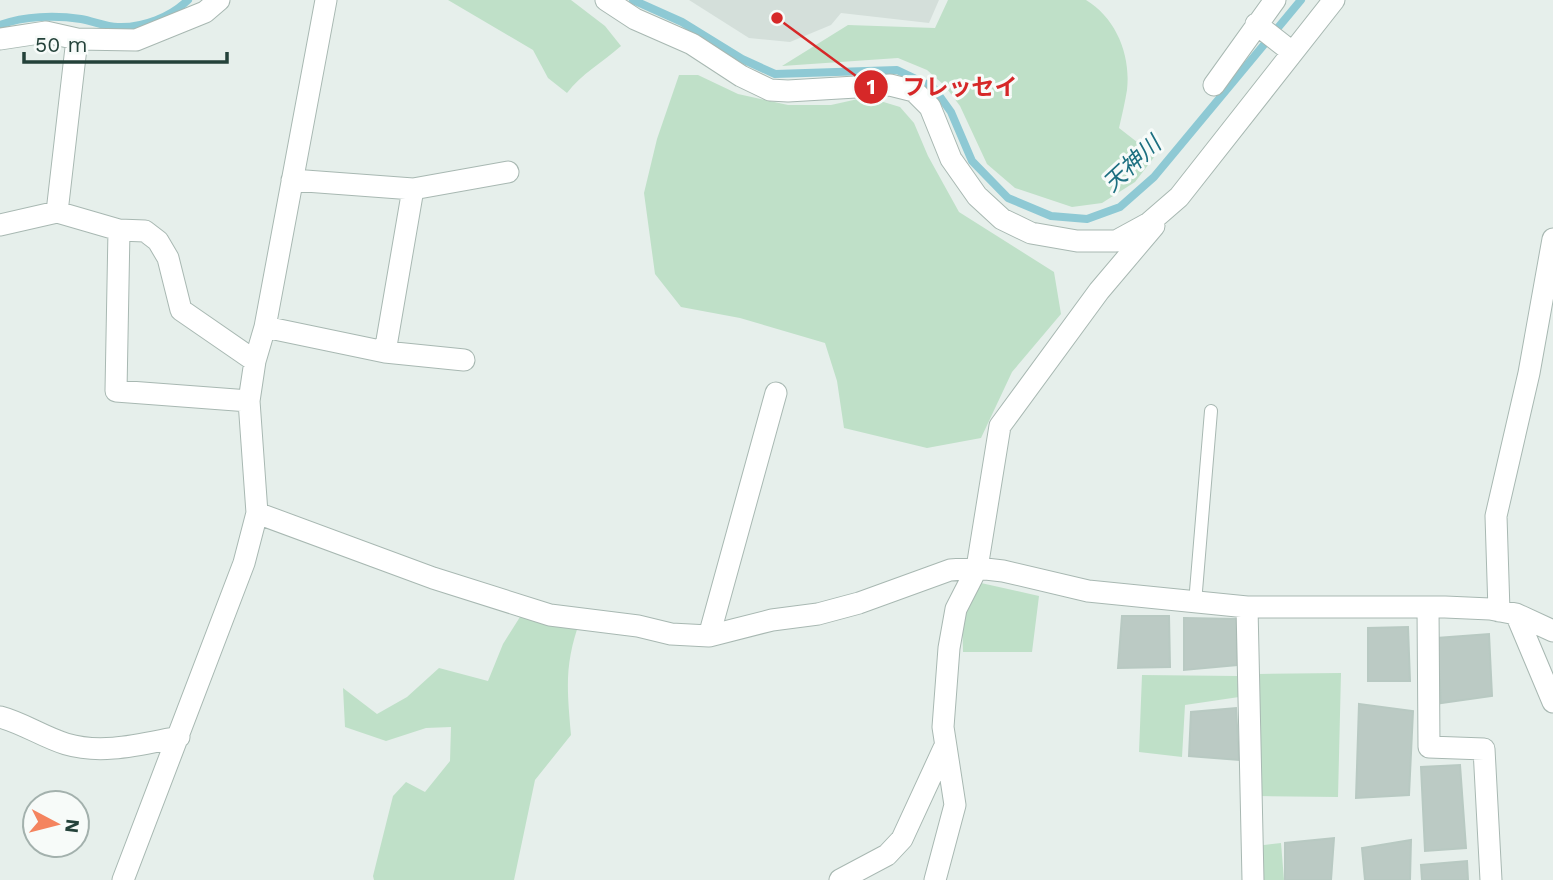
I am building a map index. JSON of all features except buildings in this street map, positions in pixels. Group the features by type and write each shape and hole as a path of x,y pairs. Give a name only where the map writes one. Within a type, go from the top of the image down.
{"street":[{"path":"0,39 46,32 77,39 136,40 205,12 219,0"},
{"path":"123,880 244,564 257,513 249,401 326,0"},
{"path":"606,0 635,19 692,44 741,76 770,90 788,92 890,85 914,91 930,107 951,159 977,197 1002,219 1031,233 1077,242 1116,242 1149,223 1179,197"},
{"path":"1214,85 1260,27 1275,0"},
{"path":"935,880 955,805 944,748 944,690 956,609 976,568 1000,426 1099,291 1179,197 1289,49 1334,0"},
{"path":"1260,27 1289,49"},
{"path":"57,212 77,39"},
{"path":"292,180 413,189 508,172"},
{"path":"385,352 413,189"},
{"path":"0,225 57,212 120,230 145,231 159,242 168,258 181,310 255,360"},
{"path":"120,230 116,391 249,401"},
{"path":"1553,239 1529,373 1496,516 1507,612 1553,702"},
{"path":"265,327 385,352 464,360"},
{"path":"709,636 776,393"},
{"path":"257,513 433,578 550,615 638,626 671,634 709,636 772,620 818,614 859,603 950,570 976,568 1003,571 1088,591 1195,603 1247,607 1428,607 1507,612 1553,631"},
{"path":"1247,607 1253,880"},
{"path":"1428,607 1429,747 1484,749 1491,880"},
{"path":"0,717 65,743 93,749 122,748 179,737"},
{"path":"840,880 887,855 902,839 944,748"}],"lane":[{"path":"1195,603 1211,411"}],"shaded area":[{"path":"689,0 939,0 929,23 841,13 831,25 790,42 749,38"}],"green space":[{"path":"448,0 571,0 605,26 621,46 585,74 567,93 548,78 533,50"},
{"path":"948,0 1086,0 1097,8 1113,27 1124,51 1128,77 1119,128 1155,156 1135,182 1102,203 1072,207 1015,188 987,164 960,106 945,86 927,70 898,58 782,66 848,25 935,28"},
{"path":"679,75 698,75 738,94 788,105 831,105 867,97 900,107 914,123 928,156 959,212 1054,272 1061,314 1012,372 981,438 927,448 844,428 837,381 825,343 740,318 681,307 655,274 644,193 657,139"},
{"path":"981,583 1039,596 1032,652 963,652 962,615"},
{"path":"530,601 581,618 569,663 568,703 571,735 535,780 514,880 374,880 393,796 406,782 425,792 450,761 451,727 426,728 386,741 345,727 343,688 377,714 407,697 439,668 488,681 503,644"},
{"path":"1341,673 1338,797 1259,796 1258,674"},
{"path":"1142,675 1237,676 1239,697 1185,705 1182,757 1139,752"},
{"path":"1281,843 1284,880 1257,880 1256,846"}],"waterway":[{"name":"天神川","path":"0,25 29,18 61,17 113,27 137,26 165,16 188,0"},
{"name":"天神川","path":"633,0 682,22 742,59 775,74 897,70 933,87 951,112 972,161 1008,198 1051,216 1087,219 1120,207 1154,177 1301,0"}],"place":[{"name":"フレッセイ","path":"777,18"}]}
